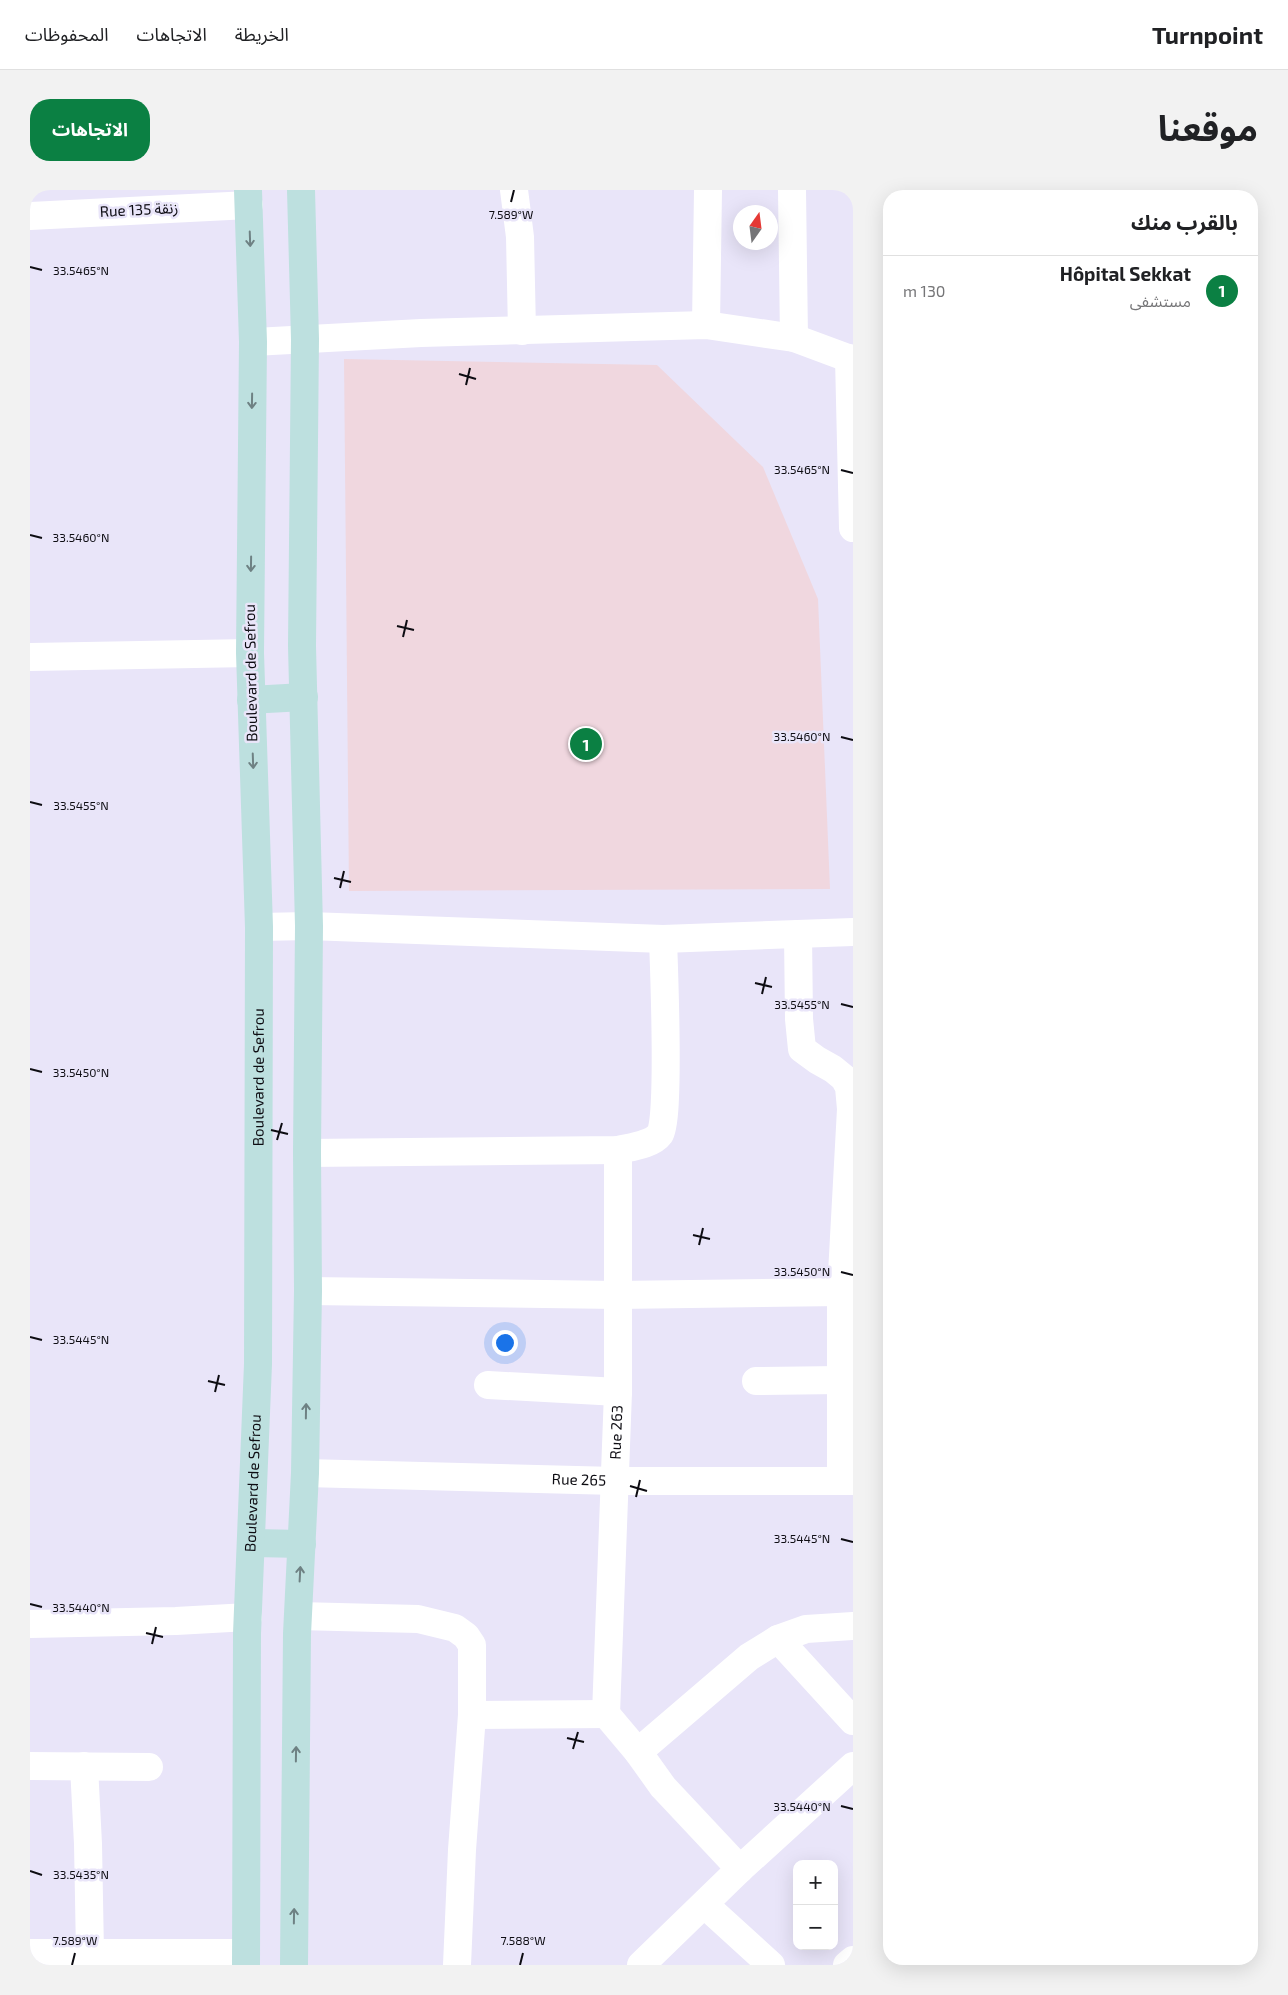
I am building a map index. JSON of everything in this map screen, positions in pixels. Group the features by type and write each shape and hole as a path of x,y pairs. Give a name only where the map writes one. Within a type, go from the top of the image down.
{"street":[{"path":"294,1965 298,1616 305,1473 308,1290 309,926 302,636 305,339 301,190"},
{"path":"514,190 520,237 522,331"},
{"path":"706,325 708,190"},
{"path":"792,190 794,338"},
{"name":"Rue 135 زنقة","path":"30,216 248,198"},
{"name":"Boulevard de Sefrou","path":"245,1959 248,1617 258,1364 259,927 250,700 253,342 248,198"},
{"path":"253,342 421,333 706,325 794,338 851,359 853,528"},
{"path":"30,657 250,653"},
{"path":"250,700 304,697"},
{"path":"259,927 309,926 664,939 853,932"},
{"path":"798,934 799,1018 802,1048 844,1078 850,1094 851,1109 842,1292 840,1380 847,1481"},
{"path":"307,1154 618,1150 655,1140 661,1134 664,1126 664,939"},
{"name":"Rue 263","path":"606,1714 618,1392 618,1150"},
{"path":"308,1290 617,1296 842,1292"},
{"path":"756,1381 840,1380"},
{"path":"488,1385 618,1392"},
{"name":"Rue 265","path":"305,1473 616,1481 847,1481"},
{"path":"251,1543 302,1544"},
{"path":"298,1616 418,1619 455,1628 466,1636 472,1645 472,1715 462,1850 457,1965"},
{"path":"30,1624 176,1621 248,1617"},
{"path":"638,1752 742,1662 778,1639 806,1629 853,1626"},
{"path":"778,1639 853,1721"},
{"path":"472,1715 606,1714 638,1752 663,1787 740,1869"},
{"path":"30,1766 149,1767"},
{"path":"84,1766 90,1953"},
{"path":"641,1965 740,1869 853,1766"},
{"path":"705,1904 771,1965"},
{"path":"30,1953 90,1953 245,1959"},
{"path":"847,1965 853,1960"}],"shaded area":[{"path":"344,359 657,365 763,467 818,599 830,889 349,891"}],"place":[{"name":"Hôpital Sekkat","path":"586,744"}]}
